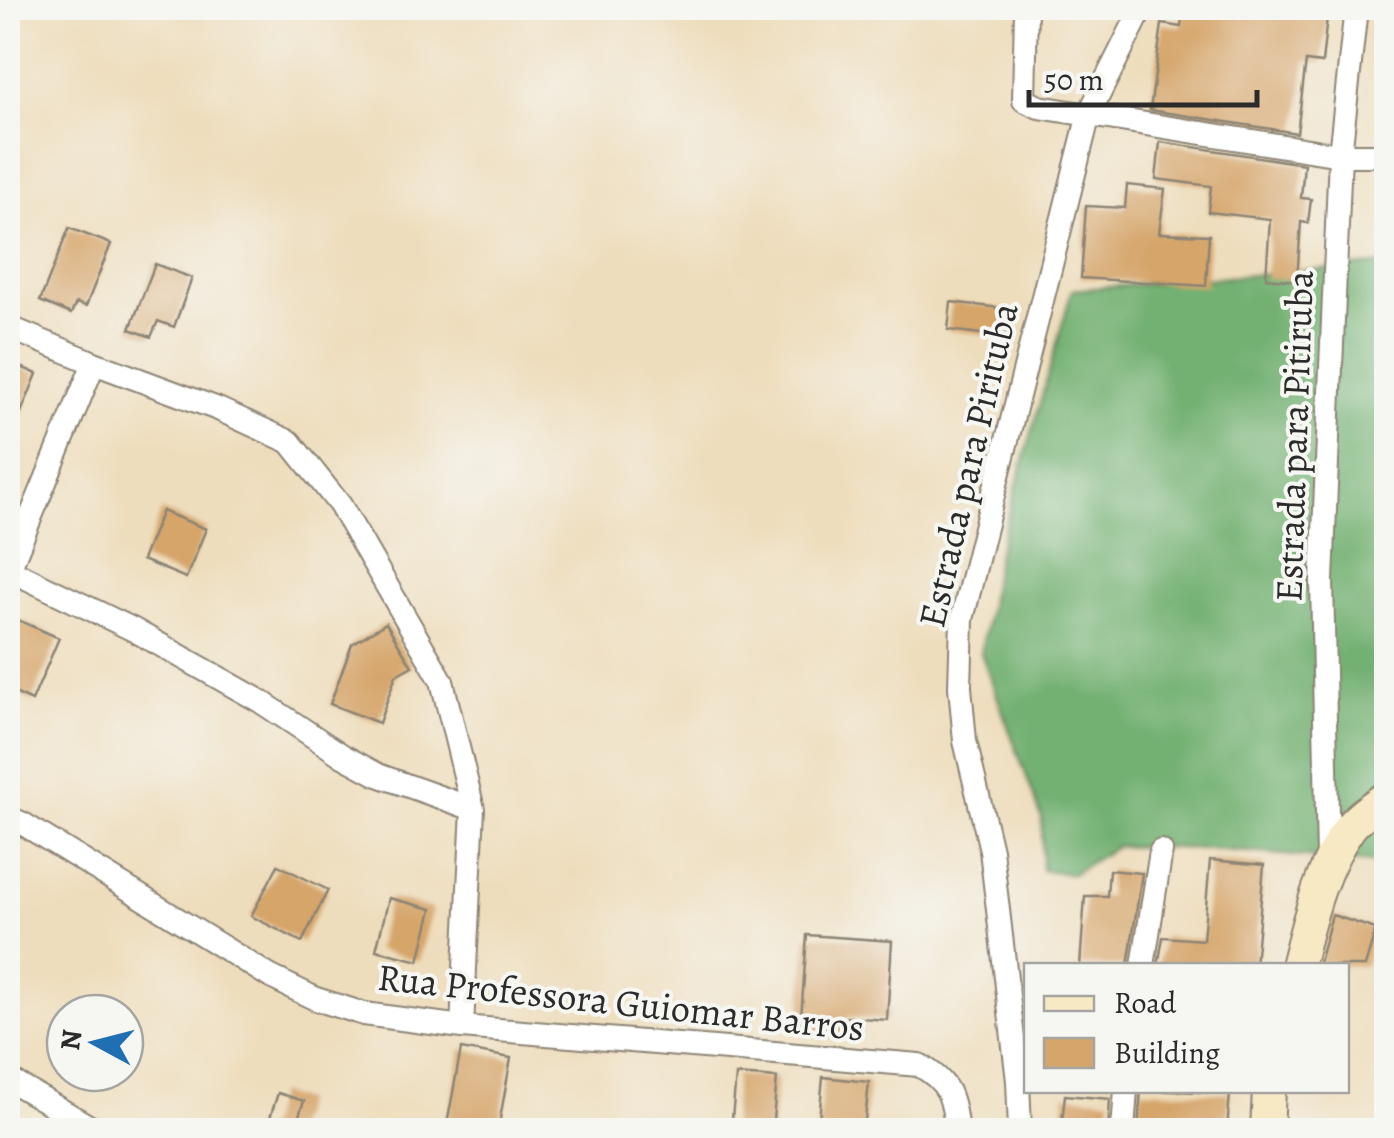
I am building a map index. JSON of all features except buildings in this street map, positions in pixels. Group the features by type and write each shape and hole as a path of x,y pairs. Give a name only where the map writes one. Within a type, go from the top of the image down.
{"main road":[{"path":"1298,963 1310,914 1328,868 1352,825 1386,798"},
{"path":"1267,1130 1269,1093"}],"street":[{"path":"1026,8 1024,100 1038,106 1340,155 1386,155"},
{"name":"Estrada para Pirituba","path":"1020,1130 1022,1082 991,850 965,742 960,688 962,619 1089,114 1142,8"},
{"name":"Estrada para Pitiruba","path":"1328,868 1322,580 1340,155 1356,8"},
{"path":"8,327 218,409 290,442 340,505 442,681 474,808 462,1027"},
{"path":"94,363 8,570 134,630 260,701 378,775 474,808"},
{"name":"Rua Professora Guiomar Barros","path":"8,817 271,977 316,999 364,1014 462,1027 919,1065 938,1075 952,1097 957,1130"},
{"path":"1143,963 1162,851"},
{"path":"8,1079 96,1130"},
{"path":"1123,1130 1126,1093"}],"green space":[{"path":"1386,264 1386,864 1213,849 1116,846 1072,874 1042,870 1042,818 981,653 998,552 1072,290"}]}
